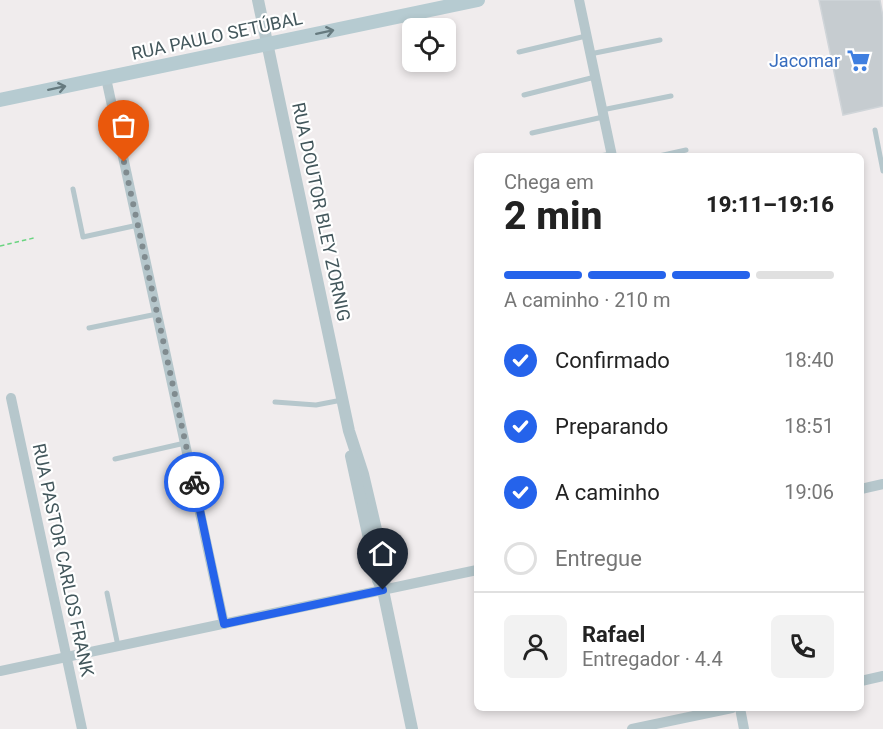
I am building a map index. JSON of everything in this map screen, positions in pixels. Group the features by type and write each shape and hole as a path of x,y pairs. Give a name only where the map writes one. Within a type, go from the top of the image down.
{"main road":[{"name":"RUA PAULO SETÚBAL","path":"0,100 268,44 420,6 478,0"}],"street":[{"name":"RUA DOUTOR BLEY ZORNIG","path":"258,0 343,400 386,572 383,590 412,729"},
{"path":"579,0 603,113 608,153"},
{"path":"106,78 224,624"},
{"name":"RUA PASTOR CARLOS FRANK","path":"11,398 82,729"},
{"path":"864,488 883,484"},
{"path":"0,671 474,571"},
{"path":"864,680 883,676"},
{"path":"632,729 718,711"},
{"path":"741,711 744,729"}],"lane":[{"path":"519,52 586,36"},
{"path":"590,54 660,40"},
{"path":"524,95 595,77"},
{"path":"532,133 670,96"},
{"path":"874,130 883,171"},
{"path":"672,153 686,150"},
{"path":"73,189 83,237 138,225"},
{"path":"89,328 157,314"},
{"path":"275,402 316,405 343,400"},
{"path":"114,459 185,444"},
{"path":"107,593 118,646"}],"path":[{"path":"0,246 34,238"}],"building":[{"name":"Jacomar","path":"819,0 880,0 883,17 883,106 843,115"}],"way so far":[{"path":"124,162 194,482"}],"place":[{"name":"Jacomar","path":"858,61"}],"route":[{"path":"194,482 224,624 383,590"}]}
